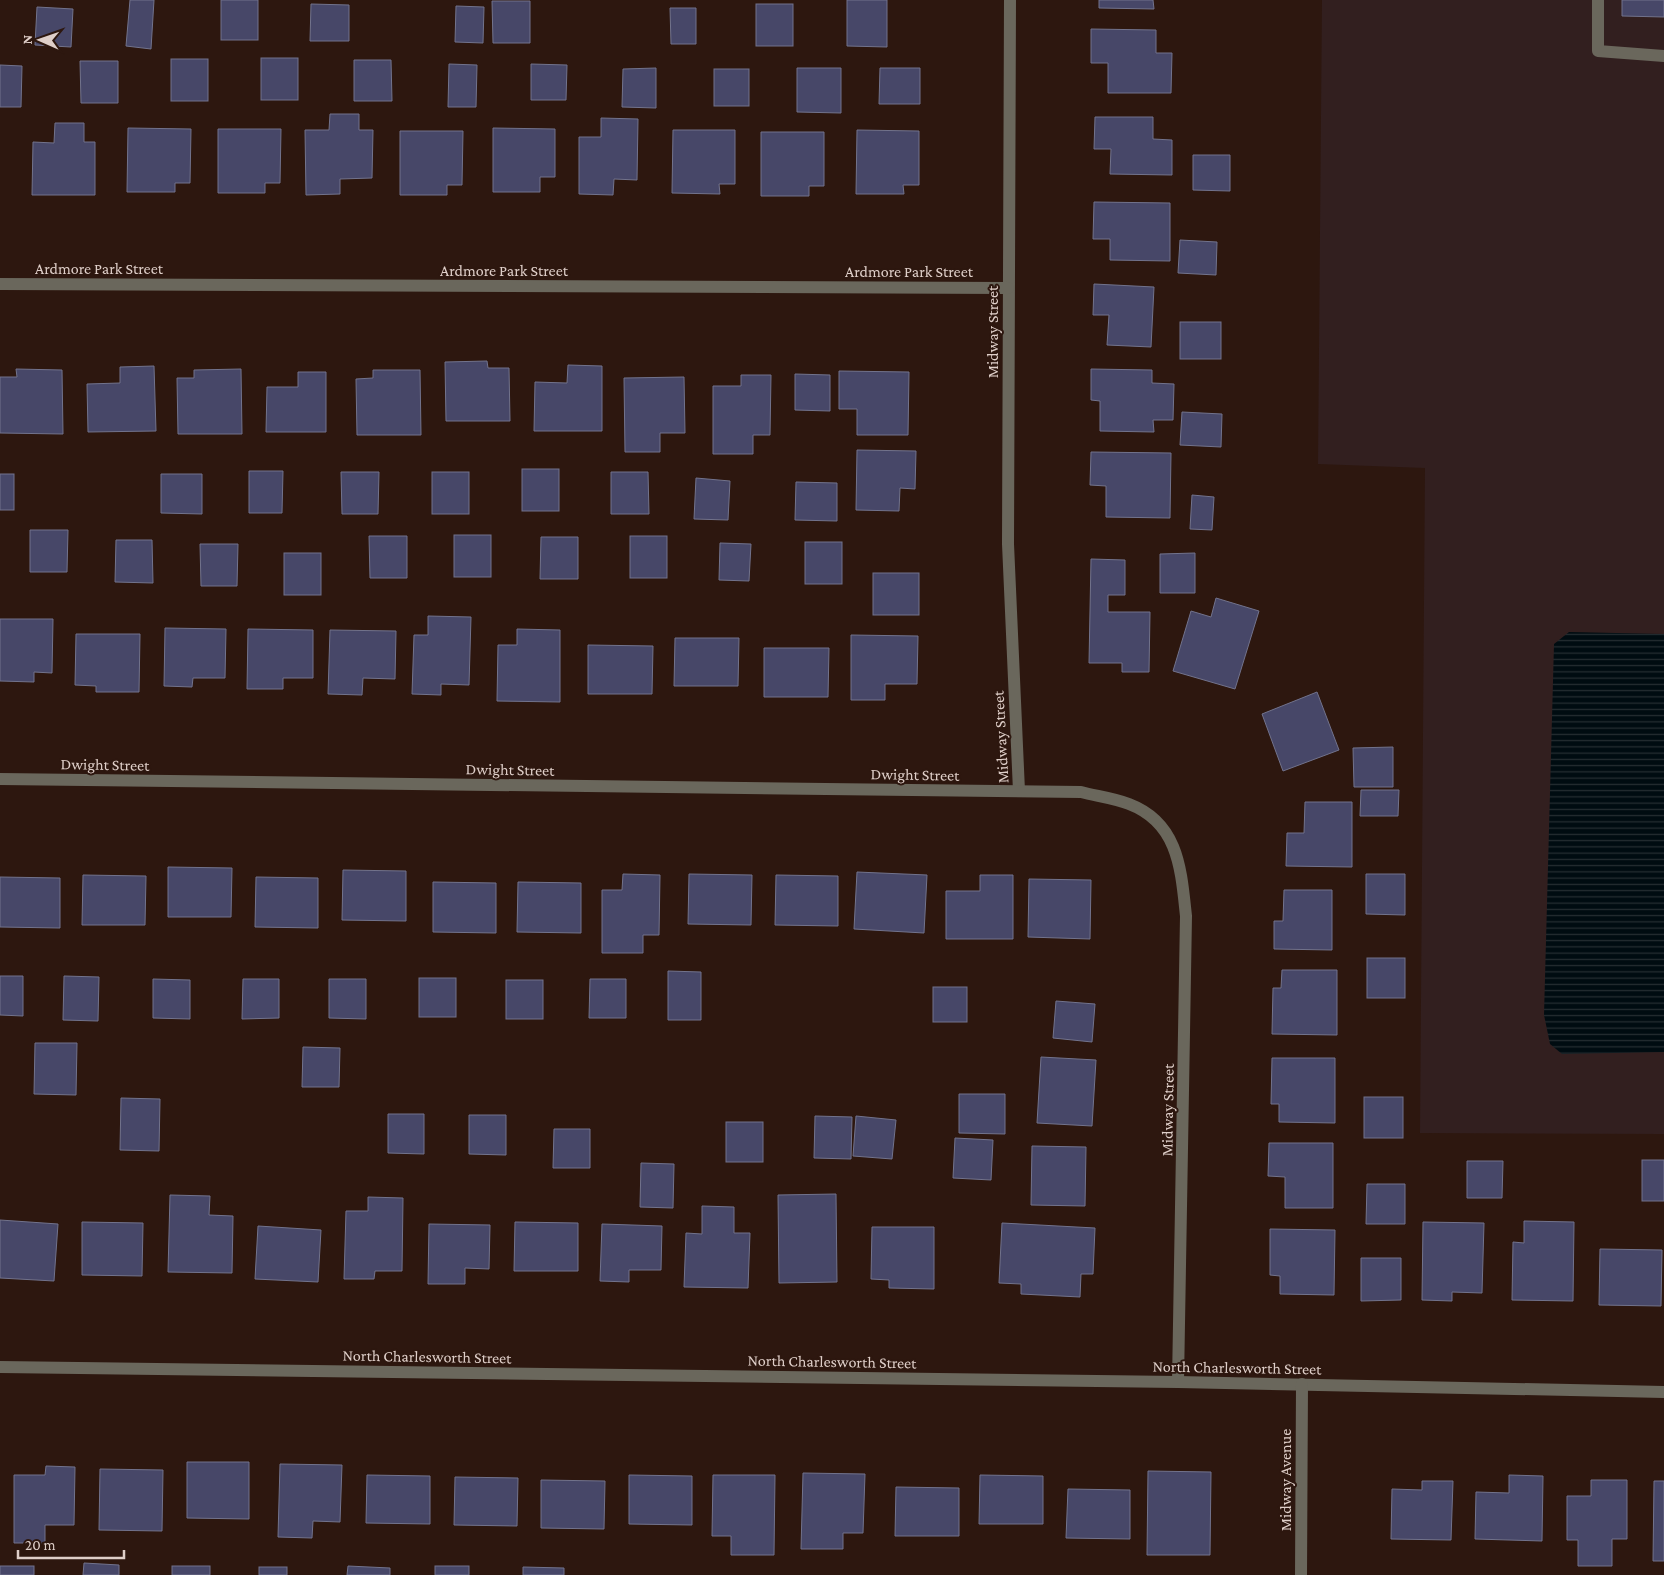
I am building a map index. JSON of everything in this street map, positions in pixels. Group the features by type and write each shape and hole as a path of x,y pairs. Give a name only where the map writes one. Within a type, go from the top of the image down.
{"street":[{"name":"Midway Street","path":"1010,0 1008,544 1019,791 1081,792 1129,804 1146,813 1162,827 1174,844 1181,864 1186,916 1178,1382"},
{"path":"1598,0 1598,51 1664,56"},
{"name":"Ardmore Park Street","path":"0,284 1008,288"},
{"name":"Dwight Street","path":"0,779 1019,791"},
{"name":"North Charlesworth Street","path":"0,1367 1178,1382 1664,1392"},
{"name":"Midway Avenue","path":"1301,1575 1302,1384"}],"shaded area":[{"path":"1322,0 1664,0 1664,1134 1420,1133 1425,468 1318,464"},
{"path":"1569,632 1664,634 1664,1052 1562,1054 1550,1044 1544,1015 1554,644"}],"building":[{"path":"130,0 154,0 151,49 126,46"},
{"path":"221,0 258,0 258,40 221,40"},
{"path":"847,0 887,0 887,47 847,46"},
{"path":"1099,0 1153,0 1154,9 1099,8"},
{"path":"1622,0 1664,0 1664,17 1622,16"},
{"path":"492,1 530,1 530,43 493,43"},
{"path":"311,4 349,5 349,41 310,41"},
{"path":"756,4 793,4 793,46 756,46"},
{"path":"456,6 484,7 483,43 455,42"},
{"path":"37,7 73,9 71,47 35,45"},
{"path":"670,8 696,8 696,44 671,44"},
{"path":"1091,29 1156,30 1156,53 1172,53 1171,93 1108,93 1108,63 1091,63"},
{"path":"261,58 298,58 298,100 261,100"},
{"path":"171,59 208,59 208,101 171,101"},
{"path":"354,60 391,60 392,101 354,101"},
{"path":"80,61 118,61 118,103 81,103"},
{"path":"449,64 477,65 476,107 448,107"},
{"path":"531,64 567,65 566,100 531,100"},
{"path":"0,65 22,66 21,107 0,107"},
{"path":"656,68 656,108 622,107 623,69"},
{"path":"797,68 841,68 841,113 797,112"},
{"path":"880,68 920,68 920,104 879,104"},
{"path":"714,69 749,69 749,106 714,106"},
{"path":"330,114 359,114 359,130 373,130 372,178 340,179 340,194 306,195 305,130 329,130"},
{"path":"1095,117 1153,117 1153,139 1172,140 1172,175 1110,174 1111,149 1094,149"},
{"path":"601,118 638,119 637,180 614,179 613,195 579,194 579,137 601,137"},
{"path":"55,123 84,123 84,142 95,142 95,195 32,195 33,142 54,143"},
{"path":"128,128 191,129 190,183 175,183 175,192 127,192"},
{"path":"493,128 555,129 555,177 540,177 540,192 493,192"},
{"path":"218,129 281,129 280,183 265,183 265,193 218,193"},
{"path":"673,130 735,130 735,184 719,184 720,194 672,193"},
{"path":"857,130 919,131 919,185 903,185 904,194 856,194"},
{"path":"400,131 463,131 462,185 447,185 447,195 400,195"},
{"path":"761,132 824,132 824,186 809,186 809,196 761,196"},
{"path":"1193,155 1230,155 1230,191 1193,190"},
{"path":"1094,202 1170,203 1170,261 1110,260 1110,239 1093,239"},
{"path":"1180,240 1217,242 1216,275 1178,273"},
{"path":"1094,284 1154,287 1151,347 1107,345 1109,315 1093,315"},
{"path":"1180,322 1221,322 1221,359 1180,359"},
{"path":"487,361 488,368 509,368 510,421 446,421 445,362"},
{"path":"568,365 602,366 602,431 534,431 535,382 567,383"},
{"path":"154,366 156,431 88,432 87,384 120,383 120,367"},
{"path":"16,369 62,370 63,434 0,433 0,377 17,377"},
{"path":"241,369 242,434 178,434 177,378 194,378 194,370"},
{"path":"1091,369 1152,370 1152,383 1174,384 1173,420 1153,420 1154,432 1100,431 1100,401 1091,400"},
{"path":"373,370 420,370 421,435 357,435 356,379 373,378"},
{"path":"839,371 909,372 908,435 857,435 857,409 839,409"},
{"path":"298,372 326,372 326,432 266,432 267,387 298,387"},
{"path":"795,374 830,375 830,411 795,410"},
{"path":"741,375 771,375 770,435 753,435 753,454 713,454 713,386 741,386"},
{"path":"684,377 685,433 660,433 660,452 625,452 624,378"},
{"path":"1182,412 1222,414 1221,447 1180,445"},
{"path":"857,450 916,451 915,489 900,488 899,511 856,510"},
{"path":"1091,452 1171,453 1170,518 1106,517 1106,486 1090,485"},
{"path":"522,469 559,469 559,511 522,511"},
{"path":"249,471 283,471 282,513 249,513"},
{"path":"341,472 379,472 378,514 342,514"},
{"path":"432,472 469,472 469,514 432,514"},
{"path":"611,472 648,472 649,514 611,514"},
{"path":"0,474 14,474 14,510 0,510"},
{"path":"161,474 202,474 202,514 161,513"},
{"path":"696,478 730,481 728,520 694,519"},
{"path":"796,482 837,483 837,521 795,520"},
{"path":"1192,495 1214,497 1212,530 1190,529"},
{"path":"30,530 68,530 67,572 30,572"},
{"path":"454,535 491,535 491,577 454,577"},
{"path":"369,536 407,536 407,578 370,578"},
{"path":"630,536 667,536 667,578 630,578"},
{"path":"541,537 578,537 578,579 540,579"},
{"path":"116,540 152,540 153,583 115,582"},
{"path":"805,542 842,542 842,584 805,584"},
{"path":"720,543 751,544 749,581 719,580"},
{"path":"200,544 238,544 237,586 201,586"},
{"path":"284,553 321,553 321,595 284,595"},
{"path":"1195,553 1195,593 1160,593 1160,554"},
{"path":"1091,559 1125,560 1125,595 1108,595 1108,612 1150,612 1149,672 1122,672 1122,663 1089,663"},
{"path":"873,573 919,573 919,615 873,615"},
{"path":"1216,598 1259,611 1235,689 1173,671 1191,611 1211,617"},
{"path":"428,616 471,617 469,685 441,684 441,695 412,694 414,635 428,635"},
{"path":"0,619 53,619 52,673 34,672 34,682 0,681"},
{"path":"165,628 226,629 225,678 193,678 192,687 164,686"},
{"path":"248,629 313,630 313,678 283,678 283,689 247,689"},
{"path":"517,629 560,630 560,702 497,701 498,645 517,645"},
{"path":"330,630 396,631 395,679 363,678 362,695 328,694"},
{"path":"76,634 140,634 139,692 96,692 96,686 75,685"},
{"path":"851,635 918,636 917,684 885,684 885,700 851,700"},
{"path":"675,638 739,638 738,686 674,686"},
{"path":"588,645 653,646 652,694 588,694"},
{"path":"764,648 829,648 828,697 764,697"},
{"path":"1317,692 1339,750 1283,771 1262,714"},
{"path":"1393,747 1393,787 1354,787 1353,748"},
{"path":"1361,790 1399,790 1398,816 1360,816"},
{"path":"1305,802 1352,802 1352,867 1286,866 1287,833 1304,833"},
{"path":"168,867 232,868 231,917 168,917"},
{"path":"343,870 406,871 406,921 342,920"},
{"path":"857,872 927,875 924,933 854,929"},
{"path":"623,874 660,875 659,935 643,935 643,953 602,953 602,890 622,890"},
{"path":"689,874 752,875 751,925 688,924"},
{"path":"1366,874 1405,874 1405,915 1366,914"},
{"path":"83,875 146,876 145,925 82,925"},
{"path":"776,875 838,876 838,926 775,925"},
{"path":"980,875 1013,875 1013,939 946,939 946,891 980,891"},
{"path":"0,877 60,878 60,928 0,927"},
{"path":"256,877 318,878 318,928 255,927"},
{"path":"1029,879 1091,880 1090,939 1028,937"},
{"path":"433,882 496,883 496,933 433,932"},
{"path":"518,882 581,883 581,933 517,932"},
{"path":"1284,890 1332,890 1332,950 1274,949 1274,921 1283,921"},
{"path":"1367,958 1405,958 1405,998 1367,998"},
{"path":"1282,970 1337,970 1337,1035 1272,1034 1273,988 1281,988"},
{"path":"668,971 701,972 701,1020 668,1020"},
{"path":"0,976 23,976 23,1016 0,1015"},
{"path":"64,976 99,977 98,1021 63,1020"},
{"path":"419,978 456,978 456,1017 419,1017"},
{"path":"153,979 190,980 190,1019 153,1018"},
{"path":"243,979 279,979 279,1018 242,1019"},
{"path":"329,979 366,979 366,1019 329,1018"},
{"path":"590,979 626,979 626,1018 589,1018"},
{"path":"506,980 543,980 543,1019 506,1019"},
{"path":"933,987 967,987 967,1022 933,1022"},
{"path":"1056,1001 1095,1004 1092,1042 1053,1038"},
{"path":"35,1043 77,1043 76,1095 34,1094"},
{"path":"303,1047 340,1048 339,1087 302,1087"},
{"path":"1041,1057 1096,1060 1092,1126 1037,1123"},
{"path":"1272,1058 1335,1058 1335,1123 1279,1122 1279,1104 1271,1104"},
{"path":"959,1094 1005,1094 1005,1134 959,1133"},
{"path":"1364,1097 1403,1097 1403,1138 1364,1138"},
{"path":"121,1098 160,1099 159,1151 120,1150"},
{"path":"388,1114 424,1114 424,1154 388,1153"},
{"path":"469,1115 506,1115 506,1155 469,1154"},
{"path":"815,1116 852,1117 851,1159 814,1158"},
{"path":"856,1116 896,1120 892,1159 853,1156"},
{"path":"726,1122 763,1122 763,1162 726,1162"},
{"path":"554,1129 590,1129 590,1168 553,1168"},
{"path":"955,1138 993,1140 991,1180 953,1178"},
{"path":"1269,1143 1333,1143 1333,1208 1285,1208 1285,1177 1268,1176"},
{"path":"1032,1146 1086,1147 1085,1206 1031,1205"},
{"path":"1642,1160 1664,1160 1664,1201 1642,1201"},
{"path":"1467,1161 1503,1161 1502,1198 1467,1198"},
{"path":"641,1163 674,1164 673,1208 640,1207"},
{"path":"1367,1184 1405,1184 1405,1224 1366,1224"},
{"path":"836,1194 837,1282 779,1283 778,1195"},
{"path":"170,1195 210,1196 209,1215 233,1216 232,1273 168,1272"},
{"path":"368,1197 403,1198 402,1271 375,1271 374,1279 344,1279 346,1211 368,1211"},
{"path":"702,1206 734,1207 734,1233 750,1233 748,1288 684,1287 686,1233 702,1234"},
{"path":"0,1220 58,1224 54,1281 0,1278"},
{"path":"1524,1221 1574,1222 1573,1301 1512,1300 1513,1242 1524,1243"},
{"path":"82,1222 143,1223 142,1276 82,1275"},
{"path":"515,1222 578,1223 578,1271 514,1271"},
{"path":"1423,1222 1484,1223 1482,1293 1452,1292 1452,1301 1422,1300"},
{"path":"1002,1223 1095,1228 1093,1274 1081,1274 1080,1297 1021,1294 1021,1284 999,1283"},
{"path":"429,1224 490,1225 489,1269 465,1268 465,1284 428,1284"},
{"path":"602,1224 662,1226 661,1270 629,1270 629,1282 600,1281"},
{"path":"258,1226 321,1230 318,1282 255,1279"},
{"path":"872,1227 934,1227 934,1289 889,1288 889,1280 871,1279"},
{"path":"1270,1229 1335,1230 1334,1295 1280,1294 1280,1276 1270,1275"},
{"path":"1600,1249 1662,1250 1661,1306 1599,1305"},
{"path":"1361,1258 1401,1258 1401,1300 1361,1301"},
{"path":"187,1462 249,1462 249,1519 187,1518"},
{"path":"280,1464 342,1465 340,1522 313,1521 312,1538 278,1537"},
{"path":"46,1466 75,1467 74,1525 45,1525 45,1543 14,1543 14,1475 45,1475"},
{"path":"100,1469 163,1470 162,1531 99,1530"},
{"path":"1148,1471 1211,1472 1210,1555 1147,1555"},
{"path":"803,1473 865,1474 863,1533 843,1533 843,1549 801,1549"},
{"path":"367,1475 430,1476 430,1524 366,1523"},
{"path":"629,1475 692,1476 692,1525 629,1524"},
{"path":"713,1475 775,1475 774,1555 731,1555 731,1536 712,1536"},
{"path":"980,1475 1043,1476 1043,1524 979,1524"},
{"path":"1509,1475 1543,1476 1542,1541 1475,1539 1476,1492 1509,1493"},
{"path":"455,1477 518,1478 517,1526 454,1525"},
{"path":"541,1480 605,1481 604,1529 541,1528"},
{"path":"1591,1480 1627,1480 1627,1539 1612,1539 1612,1566 1578,1566 1578,1540 1567,1540 1567,1496 1591,1496"},
{"path":"1422,1481 1453,1481 1451,1540 1391,1539 1392,1489 1422,1490"},
{"path":"1654,1481 1664,1481 1664,1561 1653,1561"},
{"path":"896,1487 959,1488 959,1536 895,1536"},
{"path":"1068,1489 1130,1490 1130,1539 1066,1538"},
{"path":"84,1563 119,1565 119,1575 83,1575"},
{"path":"0,1566 34,1566 34,1575 0,1575"},
{"path":"172,1566 210,1566 210,1575 172,1575"},
{"path":"348,1566 390,1568 390,1575 347,1575"},
{"path":"435,1566 469,1566 469,1575 435,1575"},
{"path":"259,1567 287,1567 287,1575 259,1575"},
{"path":"523,1567 564,1568 564,1575 523,1575"}]}
